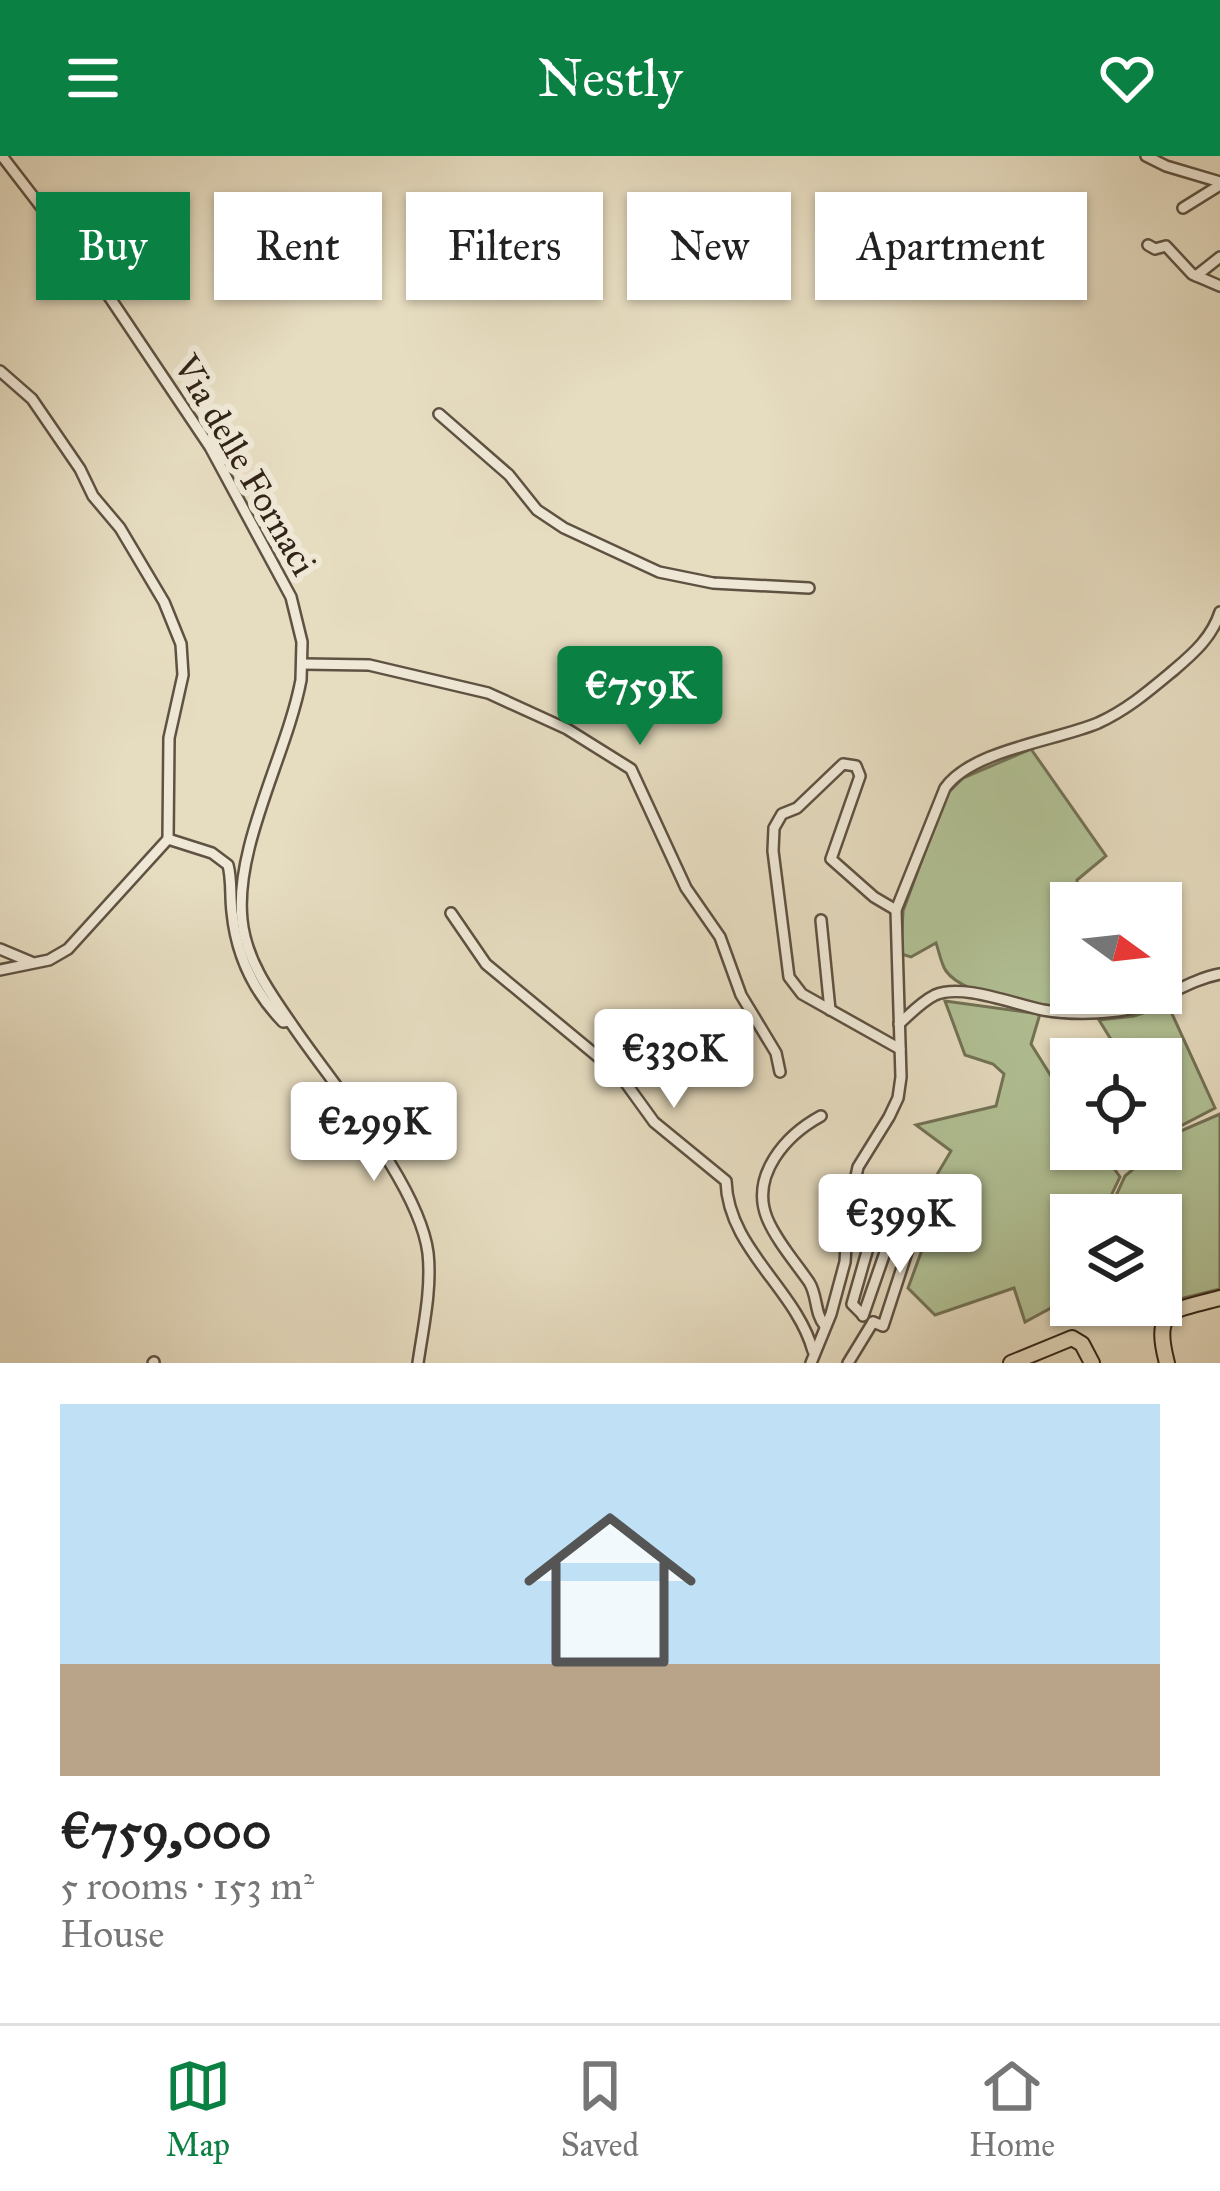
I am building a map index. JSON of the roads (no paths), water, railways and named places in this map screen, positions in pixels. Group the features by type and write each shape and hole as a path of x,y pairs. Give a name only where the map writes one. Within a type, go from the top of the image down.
{"main road":[{"path":"1167,1363 1160,1337 1165,1320 1187,1306 1220,1298"},
{"path":"1011,1363 1070,1338 1082,1344 1092,1363"}],"street":[{"name":"Via delle Fornaci","path":"2,156 102,286 210,447 291,597 303,664 297,702 254,836 241,893 242,922 250,955 289,1021 397,1177 419,1220 428,1274 418,1363"},
{"path":"1146,156 1220,183"},
{"path":"1183,208 1220,183"},
{"path":"1148,245 1168,247 1196,276 1220,286"},
{"path":"1196,276 1220,257"},
{"path":"0,371 32,399 93,496 120,528 164,602 181,644 183,675 169,738 168,839 68,949 36,964 0,970"},
{"path":"439,414 509,476 537,510 564,528 658,572 713,583 809,588"},
{"path":"812,1357 836,1293 858,1167 898,1098 896,910 943,792 952,778 984,761 1096,724 1126,708 1199,647 1220,612"},
{"path":"303,664 369,665 475,689 567,729 631,770 686,888 720,938 741,995 776,1053 781,1072"},
{"path":"896,910 831,859 860,776 856,766 843,764 797,808 777,820 772,841 789,977 802,994 900,1049"},
{"path":"168,839 212,853 228,865 234,932 245,967 276,1014 283,1022 289,1021"},
{"path":"451,913 486,964 620,1076 654,1123 728,1176 730,1206 752,1254 803,1322 812,1357"},
{"path":"821,920 830,1010"},
{"path":"0,949 36,964"},
{"path":"899,1024 925,1001 947,992 963,991 1046,1010 1103,1012 1150,1004 1194,979 1220,974"},
{"path":"821,1116 771,1160 764,1195 767,1219 812,1286 819,1320 825,1326"},
{"path":"853,1299 874,1227"},
{"path":"848,1363 868,1319 890,1238"},
{"path":"836,1293 853,1299 868,1319 884,1326 910,1243"}]}
